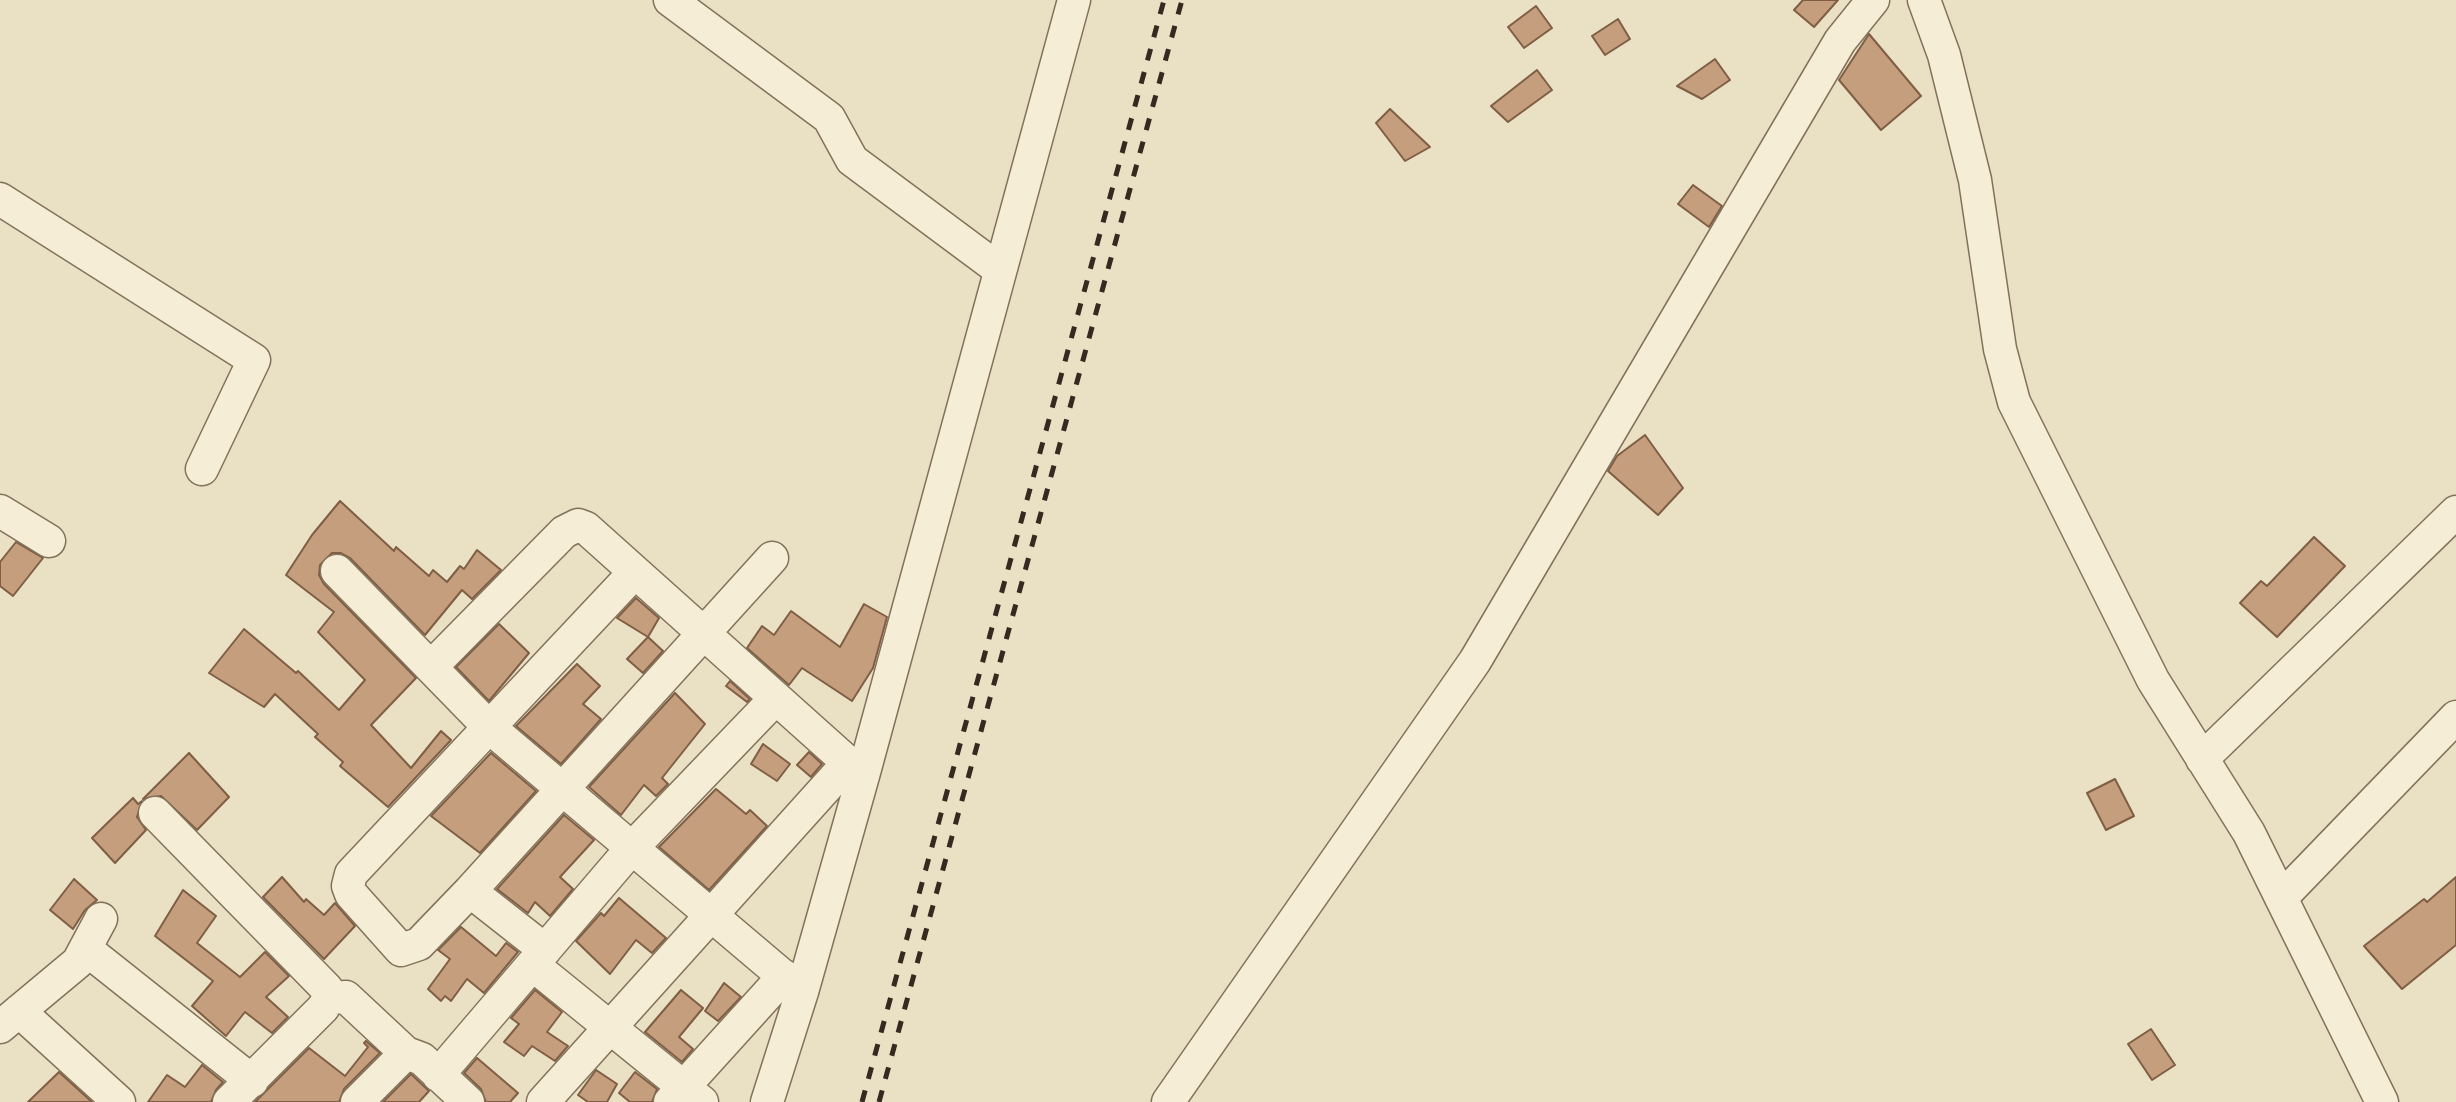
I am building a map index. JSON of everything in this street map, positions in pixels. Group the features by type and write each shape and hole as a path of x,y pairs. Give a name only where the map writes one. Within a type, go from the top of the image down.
{"street":[{"path":"670,0 829,118 852,160 1000,270"},
{"path":"767,1102 793,984 1000,270 1074,0"},
{"path":"1168,1102 1475,661 1840,41 1873,0"},
{"path":"1924,0 1944,55 1975,180 2000,349 2014,402 2153,680 2249,833 2382,1102"},
{"path":"0,199 254,360 202,469"},
{"path":"0,511 49,541"},
{"path":"2202,759 2456,512"},
{"path":"431,667 570,527 578,525 586,528 856,769"},
{"path":"634,573 351,874 348,886 351,894 401,950 419,944 470,891 772,558"},
{"path":"337,571 489,727 793,984"},
{"path":"438,1075 631,849 776,698"},
{"path":"2281,898 2456,717"},
{"path":"544,1102 712,916 856,769"},
{"path":"155,813 320,981 329,998"},
{"path":"470,891 685,1097 793,984"},
{"path":"101,919 87,950 71,969 9,1019 119,1102"},
{"path":"87,950 252,1081"},
{"path":"329,998 346,997 406,1053 415,1054 468,1102"},
{"path":"229,1102 323,1008 329,998"},
{"path":"357,1102 406,1053"}],"building":[{"path":"1803,0 1838,0 1814,27 1794,10"},
{"path":"1536,6 1552,28 1524,48 1508,27"},
{"path":"1618,19 1630,39 1605,55 1592,36"},
{"path":"1869,34 1921,96 1881,130 1839,80"},
{"path":"1715,59 1730,80 1702,99 1677,86"},
{"path":"1537,70 1552,90 1508,122 1491,106"},
{"path":"1390,109 1430,147 1405,161 1376,123"},
{"path":"1693,185 1722,206 1709,227 1678,204"},
{"path":"1645,435 1683,488 1658,515 1608,471 1617,456"},
{"path":"340,501 394,551 396,547 429,576 433,570 447,582 460,566 464,569 477,550 501,570 472,599 462,590 425,635 350,558 341,553 332,553 320,565 319,575 324,584 416,678 371,725 411,768 441,731 451,740 388,807 340,766 343,762 315,737 318,734 275,694 264,707 209,673 244,629 296,673 298,671 339,710 365,680 318,632 334,612 286,575 312,535"},
{"path":"2314,537 2345,566 2277,637 2240,603 2261,581 2267,586"},
{"path":"16,542 43,558 13,596 0,586 0,562"},
{"path":"636,598 659,618 648,637 617,618"},
{"path":"864,604 887,617 873,668 852,701 802,668 789,685 747,648 762,626 774,635 791,611 840,647"},
{"path":"499,624 529,653 489,701 456,667"},
{"path":"648,637 663,651 643,673 627,659"},
{"path":"577,664 600,686 583,704 601,719 561,764 516,726"},
{"path":"730,681 750,699 747,702 726,686"},
{"path":"675,693 705,724 662,778 668,784 656,796 644,785 621,815 589,787"},
{"path":"763,744 790,764 777,781 751,764"},
{"path":"809,752 822,764 811,777 797,765"},
{"path":"189,753 229,797 197,830 161,796 143,799"},
{"path":"491,753 536,791 480,853 431,816"},
{"path":"2115,779 2134,816 2106,830 2087,793"},
{"path":"716,789 746,814 750,810 767,826 709,890 659,847"},
{"path":"133,798 138,804 142,801 137,817 146,830 115,863 92,838"},
{"path":"564,815 594,840 560,877 573,889 550,916 535,902 528,913 497,889"},
{"path":"282,877 304,902 306,899 324,915 335,903 355,926 324,959 263,897"},
{"path":"2456,877 2456,945 2402,989 2364,946 2424,899 2427,902"},
{"path":"74,879 97,900 85,910 73,929 50,910"},
{"path":"183,890 216,916 197,943 240,977 265,952 289,976 266,997 288,1017 272,1033 245,1012 226,1036 192,1006 213,981 155,936"},
{"path":"619,898 666,938 652,953 636,940 610,974 576,941 601,913 604,916"},
{"path":"461,927 496,956 506,943 518,952 484,993 467,979 451,1001 445,996 441,1001 428,989 450,959 438,950"},
{"path":"724,983 741,997 718,1021 705,1011"},
{"path":"535,990 562,1012 547,1032 568,1046 555,1061 532,1046 524,1056 504,1042 519,1024 511,1018"},
{"path":"681,990 703,1008 679,1037 693,1049 682,1062 645,1032"},
{"path":"2151,1029 2175,1065 2152,1080 2128,1044"},
{"path":"366,1041 380,1053 344,1089 339,1102 255,1102 309,1048 345,1076 368,1047 364,1043"},
{"path":"477,1058 518,1093 510,1102 486,1102 481,1089 464,1073"},
{"path":"202,1065 223,1082 211,1102 148,1102 167,1075 185,1087"},
{"path":"596,1070 617,1084 607,1102 588,1102 578,1095"},
{"path":"59,1072 92,1102 28,1102"},
{"path":"635,1072 657,1089 652,1102 630,1102 619,1093"},
{"path":"411,1074 429,1091 419,1102 383,1102"}],"railway":[{"path":"862,1102 1164,0"},
{"path":"879,1102 1182,0"}]}
